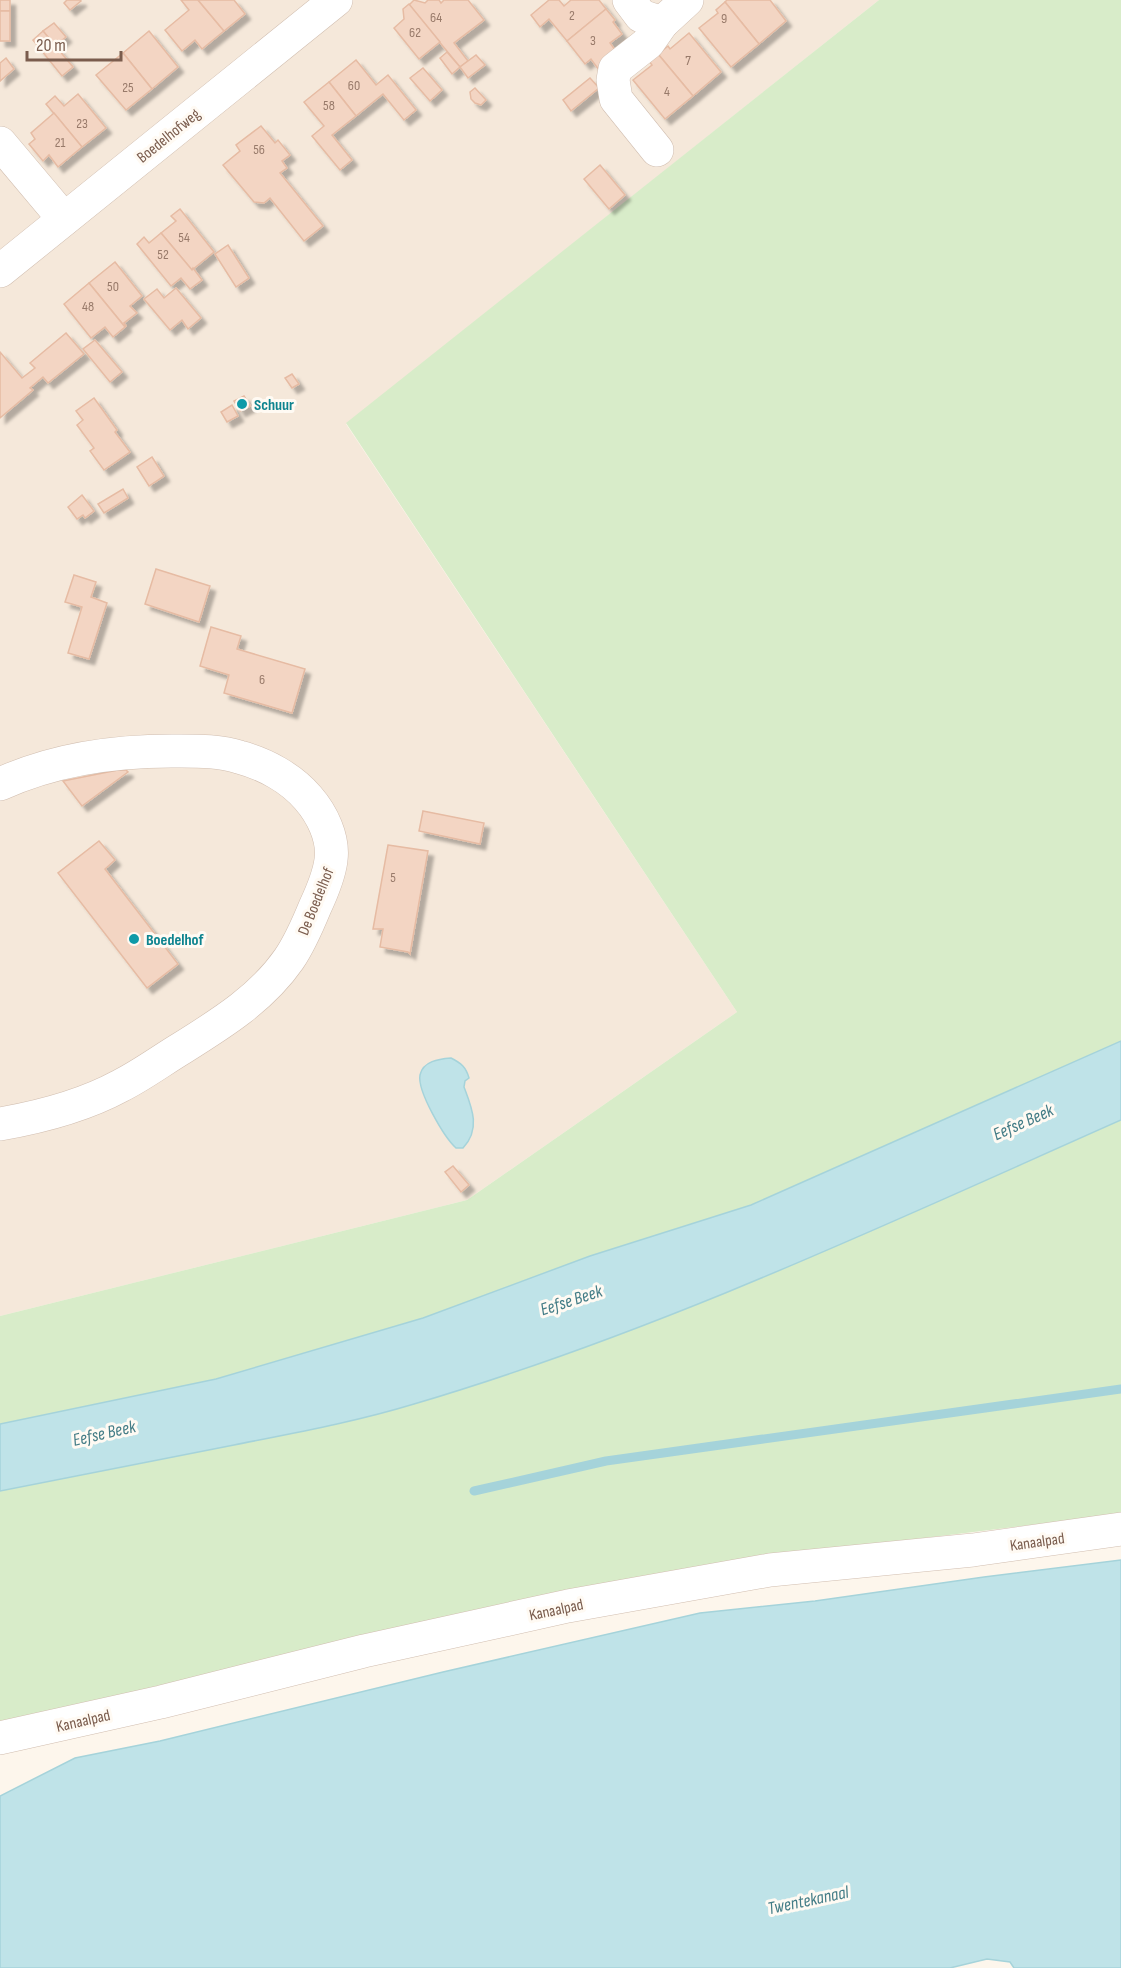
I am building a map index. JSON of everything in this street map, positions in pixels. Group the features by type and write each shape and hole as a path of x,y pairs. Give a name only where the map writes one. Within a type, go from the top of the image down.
{"street":[{"name":"Boedelhofweg","path":"0,271 336,0"},
{"path":"629,0 641,16 662,22"},
{"path":"657,150 616,99 613,80 615,69 648,43 662,22 687,0"},
{"path":"0,143 64,219"},
{"name":"De Boedelhof","path":"0,784 19,775 79,758 142,750 200,751 238,756 273,770 298,786 318,809 330,837 332,859 318,901 289,959 244,1007 219,1026 119,1087 36,1118 0,1124"},
{"name":"Kanaalpad","path":"0,1738 161,1702 364,1651 568,1606 770,1570 973,1550 1121,1529"}],"shaded area":[{"path":"0,0 879,0 346,424 737,1012 467,1200 0,1316"}],"green space":[{"path":"879,0 1121,0 1121,1041 751,1205 590,1256 423,1318 216,1379 0,1424 0,1316 467,1200 737,1012 346,423"},
{"path":"1121,1120 1121,1514 704,1565 631,1578 514,1609 0,1728 0,1491 347,1422 414,1404 505,1375 595,1344 772,1274"}],"water":[{"name":"Eefse Beek","path":"1121,1041 1121,1120 860,1236 684,1310 505,1375 347,1422 0,1491 0,1424 216,1379 423,1318 590,1256 751,1205"},
{"path":"451,1058 463,1066 469,1078 465,1081 464,1087 472,1111 473,1126 469,1141 463,1148 456,1148 445,1134 432,1113 420,1082 420,1075 424,1067 437,1060"},
{"name":"Twentekanaal","path":"1121,1560 1121,1968 1014,1968 1010,1962 987,1959 950,1968 0,1968 0,1796 75,1758 160,1741 443,1672 700,1613 815,1601"}],"building":[{"path":"0,0 10,0 10,11 0,11"},
{"path":"67,0 81,1 70,10 64,3"},
{"path":"181,0 198,0 224,31 202,49 195,40 182,51 165,30 189,10"},
{"path":"198,0 234,0 245,14 224,31"},
{"path":"414,0 425,3 428,0 439,0 441,3 444,0 468,0 484,20 454,43 468,61 460,67 409,5"},
{"path":"549,0 559,0 564,6 571,0 599,0 606,9 567,41 549,19 540,27 531,15"},
{"path":"727,0 770,0 786,21 759,44 725,2"},
{"path":"725,2 759,44 731,67 699,28 718,13 716,10"},
{"path":"409,4 440,42 419,59 394,28 404,19 403,9"},
{"path":"606,9 622,34 610,43 618,54 599,70 591,59 585,64 567,41"},
{"path":"0,11 10,11 10,41 0,41"},
{"path":"54,23 66,37 55,46 43,31"},
{"path":"43,31 73,67 62,76 33,40"},
{"path":"149,31 178,67 152,89 123,53"},
{"path":"689,33 721,72 693,96 658,54 668,46 670,49"},
{"path":"447,52 460,67 452,74 440,58"},
{"path":"123,53 152,89 126,110 96,75"},
{"path":"658,54 693,96 665,119 633,80 652,65 649,61"},
{"path":"476,55 485,65 468,78 460,67"},
{"path":"6,58 14,69 0,81 0,63"},
{"path":"356,60 376,85 388,75 416,110 404,120 383,94 356,116 329,82"},
{"path":"423,68 442,90 430,101 410,78"},
{"path":"590,78 599,88 571,111 563,100"},
{"path":"329,82 356,116 332,135 352,160 340,170 312,136 324,126 304,102"},
{"path":"475,88 486,100 481,105 471,99 470,92"},
{"path":"78,94 106,128 82,147 46,104 55,96 64,106"},
{"path":"54,113 82,147 58,167 49,155 43,161 29,144 35,139 31,133"},
{"path":"261,126 275,143 278,140 290,155 282,161 287,168 280,173 323,226 304,241 270,198 264,203 254,202 223,165 240,151 236,145"},
{"path":"600,165 625,195 609,209 584,179"},
{"path":"180,209 214,252 192,270 161,233 176,221 171,216"},
{"path":"161,233 202,280 190,289 181,278 171,286 137,244 144,237 149,243"},
{"path":"228,245 249,278 236,287 215,254"},
{"path":"115,262 142,296 130,306 137,313 124,323 125,327 89,283"},
{"path":"89,283 125,327 113,337 105,327 91,338 64,304"},
{"path":"176,288 201,318 188,329 182,320 170,330 144,299 157,289 164,298"},
{"path":"66,333 84,354 48,383 43,377 30,388 33,390 0,418 0,352 22,378 35,368 30,363"},
{"path":"95,340 122,372 110,382 83,349"},
{"path":"292,374 299,384 292,388 285,378"},
{"name":"Schuur","path":"244,396 250,406 240,411 234,401"},
{"path":"94,398 130,452 104,470 90,451 94,448 77,425 83,420 76,411"},
{"path":"232,405 238,416 227,422 221,412"},
{"path":"152,457 164,476 149,486 137,467"},
{"path":"123,489 128,498 104,513 98,504"},
{"path":"82,495 94,511 85,518 83,515 77,519 68,507"},
{"path":"156,569 210,586 199,622 145,604"},
{"path":"74,575 96,582 91,597 107,603 89,659 68,653 82,607 65,602"},
{"path":"211,627 241,636 237,649 305,669 292,713 224,693 229,675 200,666"},
{"path":"118,770 128,772 82,806 63,781"},
{"path":"423,811 484,823 480,844 419,831"},
{"name":"Boedelhof","path":"99,841 115,860 105,869 178,964 147,988 58,873"},
{"path":"388,845 428,851 410,954 380,947 383,929 373,929"},
{"path":"453,1166 469,1185 461,1192 445,1172"}],"waterway":[{"path":"474,1491 606,1461 1121,1389"}],"place":[{"name":"Schuur","path":"242,404"},
{"name":"Boedelhof","path":"134,939"}]}
